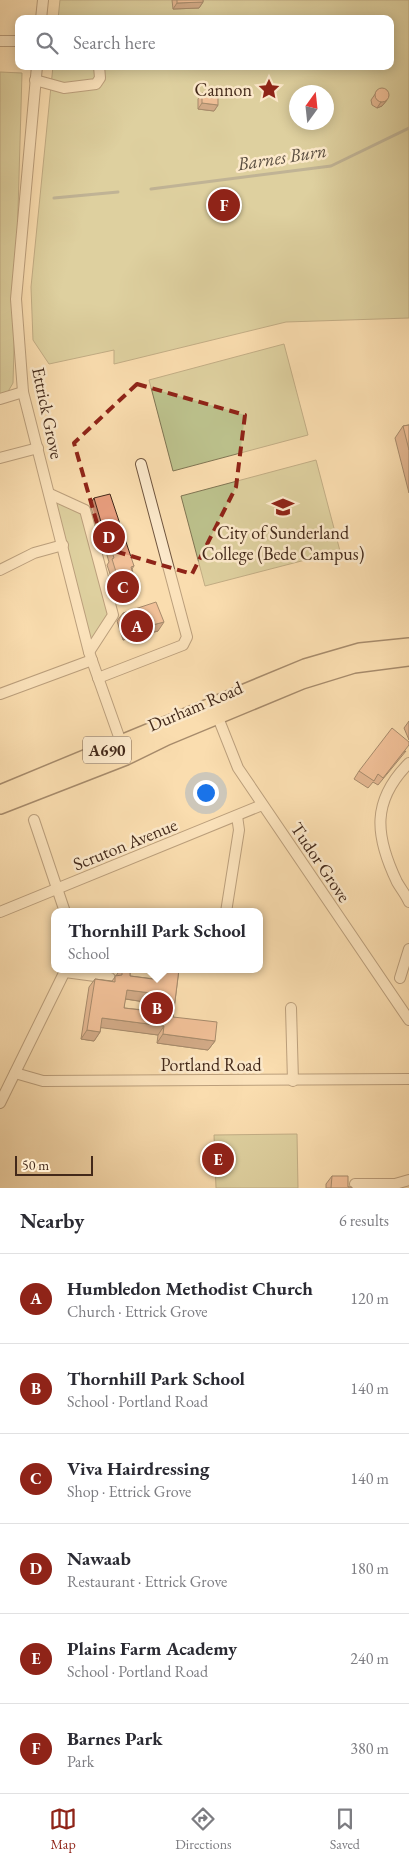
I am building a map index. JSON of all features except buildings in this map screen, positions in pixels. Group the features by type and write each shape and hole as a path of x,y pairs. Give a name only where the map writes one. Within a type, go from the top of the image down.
{"highway":[{"name":"Durham Road","path":"0,806 215,710 306,667 360,651 409,646"},
{"name":"Durham Road","path":"215,710 354,665 409,658"},
{"name":"Durham Road","path":"0,793 124,750"}],"street":[{"path":"41,15 43,0"},
{"path":"0,41 15,41"},
{"name":"Ettrick Grove","path":"36,70 16,299 23,392 90,656 124,750"},
{"path":"35,80 64,88 96,84 100,78 99,70"},
{"path":"0,399 23,392"},
{"path":"0,458 38,448"},
{"path":"98,678 183,645 187,637 141,464"},
{"path":"0,694 90,656 113,615 85,510 50,494"},
{"path":"0,570 34,553 63,545"},
{"name":"Tudor Grove","path":"215,710 238,768 409,1020"},
{"path":"409,763 386,792 381,813 381,835 387,860 409,902"},
{"name":"Scruton Avenue","path":"0,912 262,805"},
{"path":"227,908 239,830 237,816"},
{"path":"34,820 65,908"},
{"path":"386,986 405,975 409,949"},
{"path":"0,1103 4,1086 15,1073 64,973"},
{"path":"78,973 110,978"},
{"path":"291,1008 293,1081"},
{"name":"Portland Road","path":"15,1073 43,1081 409,1080"},
{"path":"355,1184 394,1184 409,1180"}],"highlighted area":[{"path":"137,384 245,415 236,487 192,574 104,548 74,443"}],"green space":[{"path":"60,0 409,0 409,318 286,322 114,364 114,350 49,364 33,340 31,287 53,70 394,70 394,15 58,15"},
{"path":"0,72 22,73 13,383 6,395 0,397"},
{"path":"284,344 308,435 173,471 149,380"},
{"path":"316,460 340,551 205,586 181,496"},
{"path":"50,494 85,510 113,615 89,652"},
{"path":"297,1134 298,1188 216,1188 214,1135"}],"waterway":[{"name":"Barnes Burn","path":"151,189 331,166 409,128"},
{"name":"Barnes Burn","path":"54,198 118,192"}],"place":[{"name":"Cannon","path":"269,89"},
{"name":"Barnes Park","path":"224,205"},
{"name":"City of Sunderland College (Bede Campus)","path":"283,507"},
{"name":"Nawaab","path":"109,537"},
{"name":"Viva Hairdressing","path":"123,587"},
{"name":"Humbledon Methodist Church","path":"137,626"},
{"name":"Thornhill Park School","path":"157,1008"},
{"name":"Plains Farm Academy","path":"218,1159"}]}
